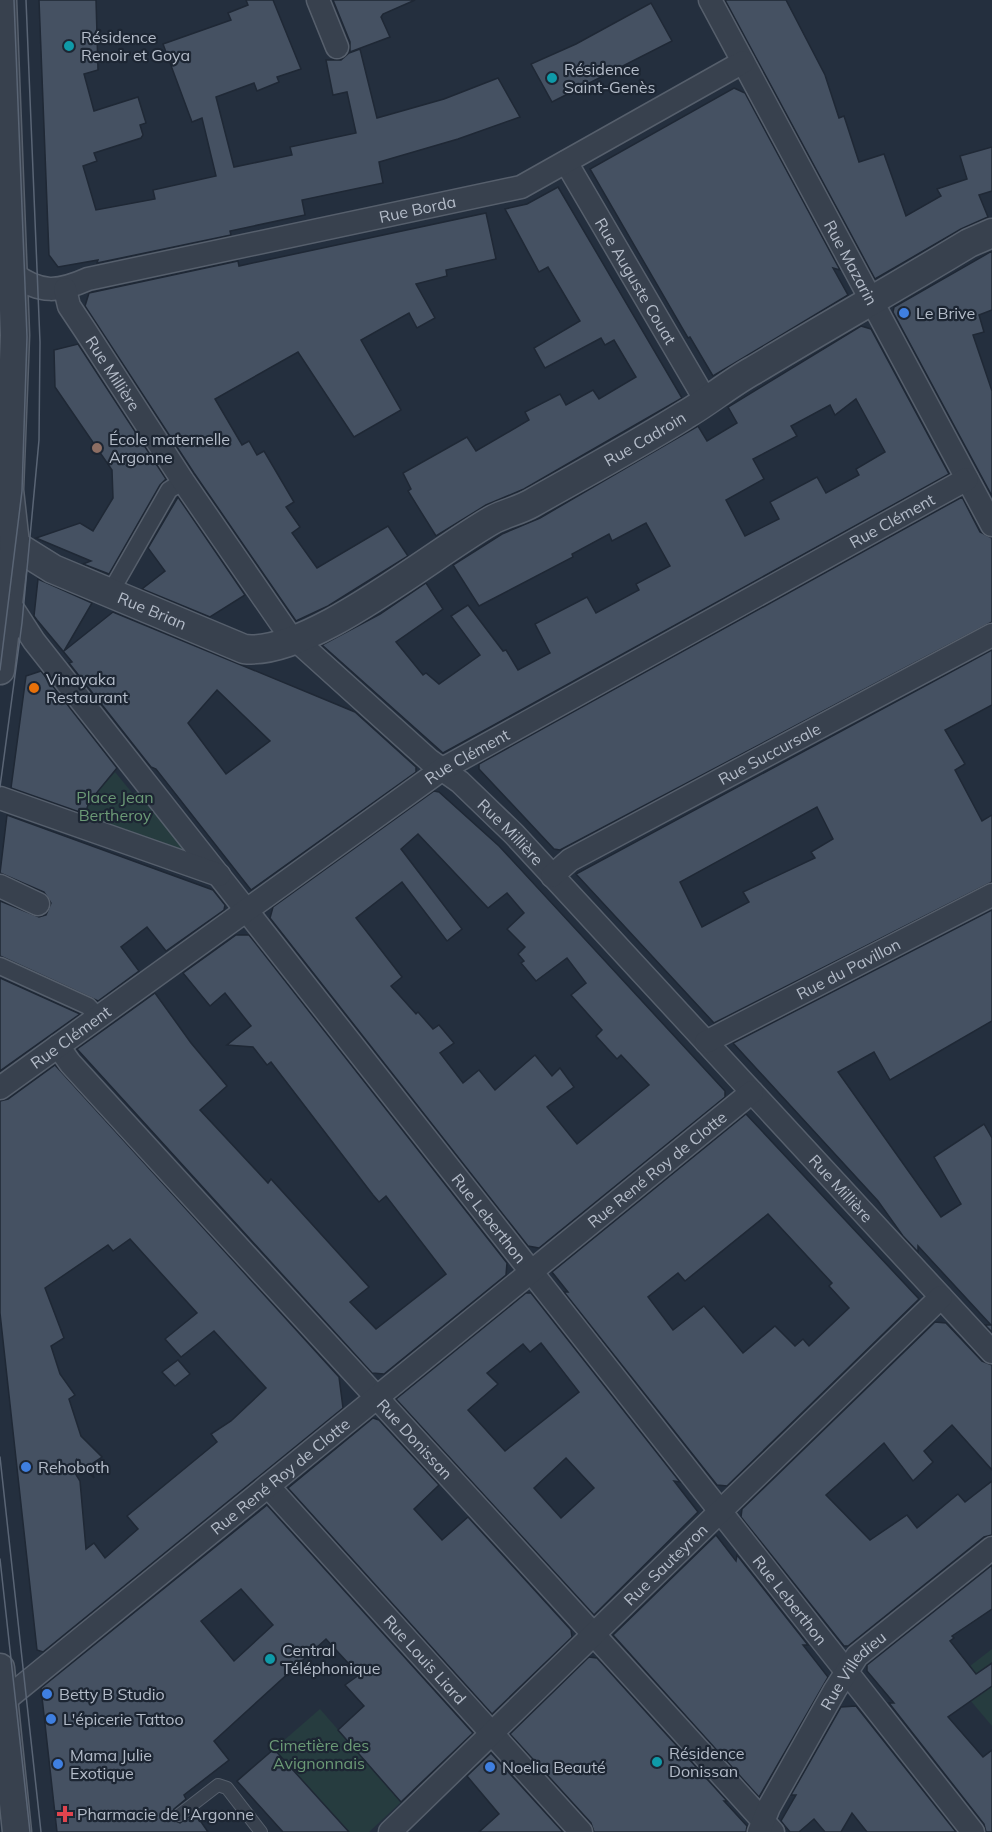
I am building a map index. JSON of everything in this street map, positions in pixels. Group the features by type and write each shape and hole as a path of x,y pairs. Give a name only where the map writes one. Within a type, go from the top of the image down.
{"street":[{"path":"0,670 14,408 14,274 2,0"},
{"path":"318,0 337,47"},
{"name":"Rue Mazarin","path":"710,0 870,302 992,525"},
{"name":"Rue Borda","path":"65,289 88,279 521,187 744,62"},
{"name":"Rue Auguste Couat","path":"566,162 706,401"},
{"name":"Rue Cadroin","path":"295,641 413,574 445,548 486,524 528,505 706,401 752,370 969,243 992,233"},
{"path":"14,274 38,288 65,289"},
{"name":"Rue Millière","path":"65,289 69,306 183,481 279,622 295,641 441,770 467,788 552,876 992,1352"},
{"name":"Rue Clément","path":"0,1088 441,770 968,480"},
{"path":"110,593 170,490 183,481"},
{"name":"Rue Brian","path":"7,540 53,569 244,649 258,651 295,641"},
{"name":"Rue Leberthon","path":"4,595 34,642 973,1832"},
{"name":"Rue Succursale","path":"552,876 570,860 992,635"},
{"path":"0,798 219,875"},
{"path":"0,886 38,904"},
{"name":"Rue du Pavillon","path":"706,1042 992,895"},
{"path":"0,966 88,1006 98,1017"},
{"name":"Rue Donissan","path":"58,1046 70,1063 375,1399 594,1634 765,1828"},
{"name":"Rue René Roy de Clotte","path":"4,1701 752,1092"},
{"name":"Rue Sauteyron","path":"390,1832 941,1297"},
{"name":"Rue Louis Liard","path":"268,1486 581,1832"},
{"name":"Rue Villedieu","path":"765,1828 846,1670 857,1656 992,1548"},
{"path":"0,1668 17,1832"}],"lane":[{"path":"179,1815 218,1785 227,1788 261,1832"}],"green space":[{"name":"Place Jean Bertheroy","path":"115,772 133,794 139,790 190,852 187,858 83,819 89,802"},
{"path":"992,1649 992,1726 959,1687 976,1674 970,1666"},
{"name":"Cimetière des Avignonnais","path":"320,1709 401,1802 369,1832 349,1832 274,1749"}],"building":[{"path":"39,0 96,0 98,70 84,74 94,111 138,97 146,123 140,125 143,135 141,138 94,153 97,161 83,166 96,210 155,199 153,190 216,176 202,118 192,122 163,44 231,20 228,13 248,5 246,0 273,0 301,69 277,77 279,82 257,91 254,83 216,97 234,167 292,155 290,147 356,133 347,92 333,95 326,60 341,60 349,53 360,49 377,118 444,99 498,78 520,117 458,139 379,162 383,183 302,200 305,215 230,231 231,235 97,263 98,260 58,267 49,255"},
{"path":"333,0 415,0 383,14 381,17 390,37 350,52 350,42"},
{"path":"725,0 786,0 825,75 839,118 844,116 859,162 884,154 906,216 941,196 937,189 967,179 960,156 992,147 992,191 979,195 988,217 961,229 875,279"},
{"path":"651,3 672,41 552,102 531,64 576,44"},
{"path":"734,88 745,93 840,270 833,268 848,295 713,376 690,337 688,338 590,169"},
{"path":"558,187 682,398 524,489 486,505 436,536 408,491 411,489 403,473 467,437 476,451 529,420 525,412 560,394 566,405 593,390 599,399 636,377 614,340 605,345 601,338 545,368 534,348 580,321 548,267 539,272 505,209 527,204"},
{"path":"486,213 496,259 446,270 447,276 416,284 435,318 417,328 409,313 361,340 401,410 354,437 298,352 215,399 242,445 249,441 257,455 264,451 294,502 286,507 300,527 292,533 317,568 388,526 408,556 328,606 296,621 194,473 85,306 89,293 238,261 239,266"},
{"path":"992,251 992,310 979,315 984,332 973,335 992,391 992,496 893,312 894,307"},
{"path":"861,326 871,329 949,474 443,753 322,645 380,614 426,583 443,609 396,642 423,675 426,673 439,684 480,655 451,616 468,605 503,651 506,650 518,670 550,653 535,624 587,597 596,613 639,590 636,584 670,566 646,523 612,541 609,534 572,554 573,557 479,606 453,565 502,534 540,518 698,426 707,441 737,423 728,407","holes":["856,399 885,452 856,469 859,475 826,493 817,477 770,502 779,519 745,536 726,500 764,479 753,459 797,436 791,426 830,405 835,415"]},
{"name":"École maternelle Argonne","path":"78,344 166,479 160,485 109,574 83,564 91,561 36,538 80,523 93,531 113,498 112,470 55,387 54,350"},
{"path":"178,497 245,595 210,617 142,589 165,571 148,548"},
{"path":"962,497 980,532 992,538 992,622 560,850 554,849 479,769 479,764"},
{"path":"38,579 92,603 64,651 113,612 355,712 416,767 416,772 251,890 156,769 151,767 69,663 72,662 34,616","holes":["217,690 270,741 226,774 188,723"]},
{"path":"992,650 992,705 945,730 965,764 955,770 982,821 992,815 992,882 714,1023 576,874","holes":["817,807 833,839 811,852 815,858 743,892 749,902 702,927 680,882"]},
{"path":"41,671 117,768 89,802 85,814 11,788 26,676"},
{"path":"434,791 439,792 499,846 725,1091 725,1097 539,1248 528,1246 270,918 273,907","holes":["418,834 488,908 507,893 524,913 507,929 525,947 518,954 524,961 521,963 536,981 567,958 586,983 571,995 602,1030 596,1036 617,1059 621,1055 649,1085 577,1144 547,1107 574,1087 560,1068 552,1076 535,1055 495,1090 479,1070 463,1083 440,1053 454,1043 439,1025 433,1029 418,1012 416,1014 391,986 402,977 356,918 402,882 447,941 462,929 401,849"]},
{"path":"7,815 213,890 225,905 224,910 166,951 147,927 121,947 139,971 98,1001 0,956 0,901 39,917 46,915 51,903 44,892 0,873"},
{"path":"992,910 992,1021 890,1080 874,1052 838,1072 941,1217 961,1204 934,1157 984,1124 992,1138 992,1332 985,1325 991,1325 918,1246 918,1252 903,1236 878,1201 733,1043"},
{"path":"236,935 249,935 507,1263 506,1275 384,1374 372,1373 77,1049 155,993 191,1043 227,1086 200,1110 268,1183 271,1179 369,1287 350,1302 376,1329 446,1274 386,1196 379,1202 373,1195 271,1062 267,1065 253,1047 227,1045 251,1026 225,993 210,1006 183,973"},
{"path":"0,978 80,1014 0,1071"},
{"path":"55,1065 339,1377 343,1408 43,1652 37,1650 0,1313 0,1101 8,1099","holes":["130,1239 197,1313 165,1339 181,1357 214,1331 266,1388 231,1421 211,1434 217,1442 127,1516 138,1529 105,1558 94,1543 86,1549 80,1481 75,1473 79,1472 77,1460 94,1478 90,1465 102,1457 81,1436 69,1399 75,1395 60,1374 51,1346 64,1338 45,1288 108,1245 113,1251"]},
{"path":"746,1114 919,1299 727,1486 717,1485 564,1292 568,1292 552,1272","holes":["768,1214 832,1283 829,1286 849,1308 809,1346 803,1339 795,1346 775,1326 743,1353 704,1306 673,1330 648,1297 678,1273 685,1281"]},
{"path":"526,1293 531,1293 680,1482 674,1481 698,1512 594,1615 396,1399","holes":["541,1343 579,1392 505,1451 468,1410 498,1384 487,1373 523,1344 530,1352","566,1458 594,1488 561,1518 534,1488"]},
{"path":"935,1322 946,1323 982,1361 992,1365 992,1470 952,1425 924,1451 933,1462 913,1481 884,1443 826,1495 870,1540 907,1515 917,1528 958,1494 965,1502 992,1481 992,1535 984,1537 848,1646 844,1646 741,1517 742,1509"},
{"path":"178,1360 190,1374 175,1386 162,1372"},
{"path":"373,1418 379,1420 439,1485 414,1509 442,1540 468,1517 571,1630 572,1637 492,1714 288,1488"},
{"path":"267,1505 473,1733 401,1802 338,1730 364,1706 345,1685 359,1675 326,1639 214,1741 229,1760 184,1795 186,1799 174,1809 171,1815 173,1820 180,1823 195,1813 208,1832 57,1832 41,1688","holes":["241,1589 273,1625 234,1661 201,1621"]},
{"path":"716,1535 736,1561 737,1555 808,1645 803,1645 828,1677 759,1797 613,1635"},
{"path":"992,1565 992,1609 952,1636 954,1638 950,1641 976,1674 992,1663 992,1686 948,1717 983,1757 992,1750 992,1832 986,1832 984,1824 889,1703 894,1703 867,1671 867,1665"},
{"path":"589,1657 597,1658 727,1801 724,1801 747,1826 746,1832 594,1832 591,1823 510,1734"},
{"path":"856,1706 956,1832 867,1832 852,1813 841,1832 825,1832 814,1819 799,1832 790,1832 781,1821 796,1795 791,1795 841,1707"},
{"path":"274,1749 349,1832 283,1832 237,1781"},
{"path":"491,1753 563,1832 479,1832 499,1814 467,1776"}],"tram line":[{"path":"0,670 22,491 27,337 14,0"},
{"path":"0,787 22,623 39,440 40,342 26,0"},
{"path":"0,1457 41,1832"},
{"path":"0,1559 30,1832"}],"place":[{"name":"Résidence Renoir et Goya","path":"69,46"},
{"name":"Résidence Saint-Genès","path":"552,78"},
{"name":"Le Brive","path":"904,313"},
{"name":"École maternelle Argonne","path":"97,448"},
{"name":"Vinayaka Restaurant","path":"34,688"},
{"name":"Rehoboth","path":"26,1467"},
{"name":"Central Téléphonique","path":"270,1659"},
{"name":"Betty B Studio","path":"47,1694"},
{"name":"L'épicerie Tattoo","path":"51,1719"},
{"name":"Résidence Donissan","path":"657,1762"},
{"name":"Mama Julie Exotique","path":"58,1764"},
{"name":"Noelia Beauté","path":"490,1767"},
{"name":"Pharmacie de l'Argonne","path":"65,1814"}]}
